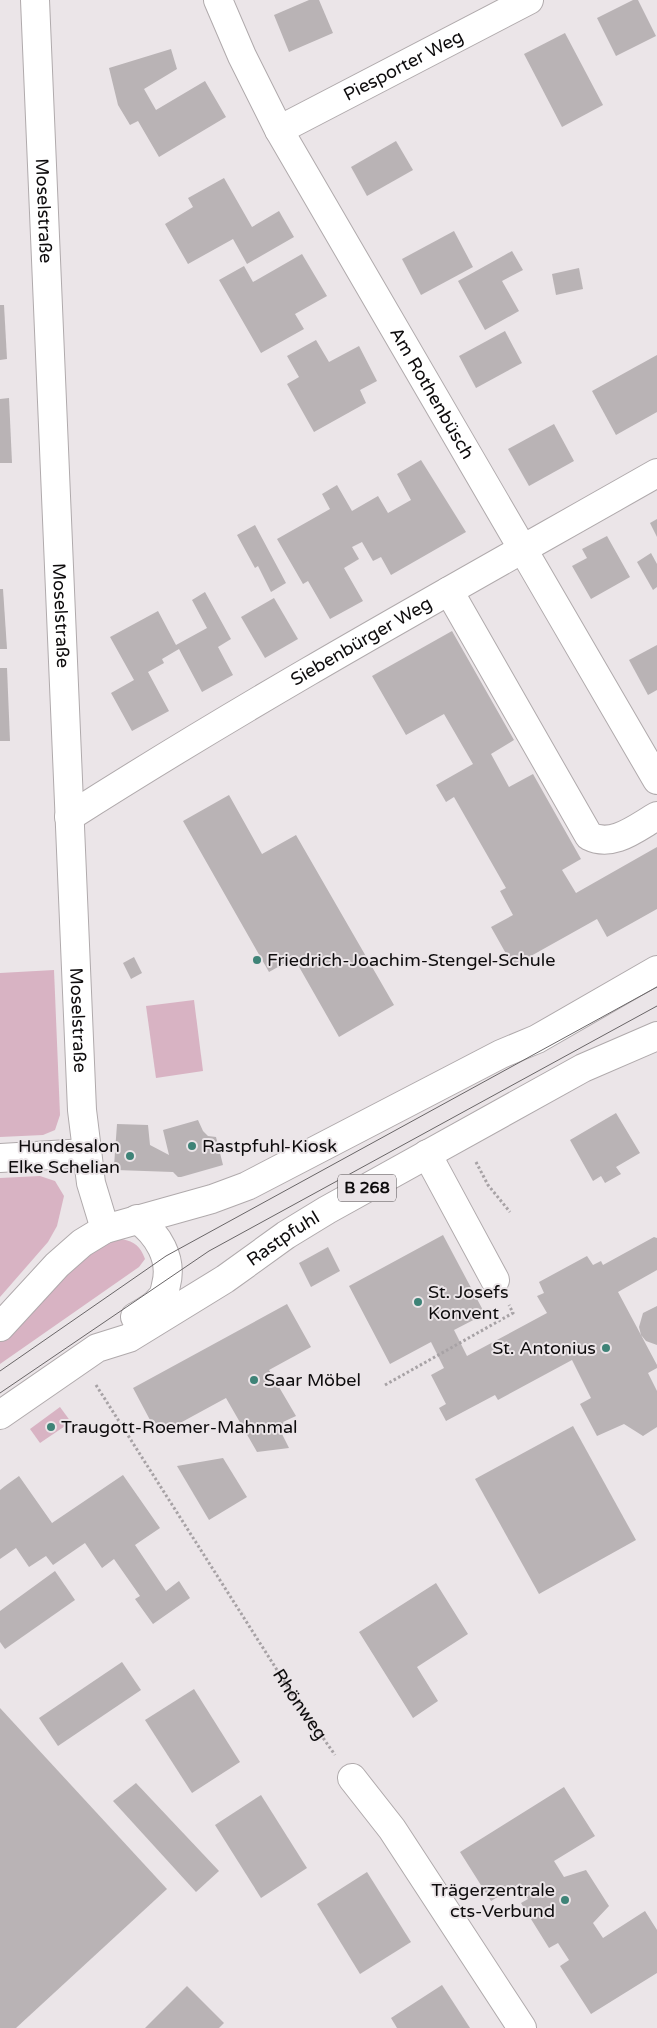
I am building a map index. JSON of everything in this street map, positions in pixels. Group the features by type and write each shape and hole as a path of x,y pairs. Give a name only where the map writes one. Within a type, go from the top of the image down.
{"street":[{"name":"Moselstraße","path":"35,0 82,1110 91,1183 105,1229"},
{"name":"Am Rothenbüsch","path":"218,0 242,56 278,130 521,550 657,780"},
{"name":"Piesporter Weg","path":"278,130 529,0"},
{"name":"Siebenbürger Weg","path":"69,817 148,767 449,591 657,473"},
{"path":"449,591 589,836 599,841 614,840 657,816"},
{"path":"0,1327 57,1265 82,1243 105,1229 212,1199 247,1186 500,1054 537,1039 657,970"},
{"name":"Rastpfuhl","path":"0,1415 98,1348 129,1338 225,1279 286,1235 327,1210 583,1068 657,1036"},
{"path":"0,1158 86,1153"},
{"path":"428,1154 495,1280"},
{"name":"B 268","path":"98,1348 120,1327 162,1298 168,1278 166,1256 159,1240 149,1227 137,1219"},
{"path":"352,1778 392,1829 522,2028"}],"path":[{"path":"478,1166 488,1185 510,1212"},
{"path":"384,1385 513,1313 495,1280"},
{"name":"Rhönweg","path":"92,1380 291,1692 352,1778"}],"shaded area":[{"path":"54,970 60,1115 55,1130 43,1135 0,1137 0,973"},
{"path":"194,1000 203,1071 156,1078 146,1006"},
{"path":"40,1176 55,1181 64,1196 57,1226 48,1242 0,1297 0,1178"},
{"path":"122,1239 134,1243 141,1251 145,1259 139,1267 0,1364 0,1341 56,1281 87,1255 104,1245"},
{"path":"60,1407 71,1422 40,1443 30,1429"}],"building":[{"path":"309,0 319,0 333,33 289,52 274,15"},
{"path":"633,0 638,0 656,36 616,56 597,18"},
{"path":"565,33 603,105 562,127 524,54"},
{"path":"171,49 177,69 144,89 156,110 205,81 226,117 159,157 138,121 130,125 118,105 109,68"},
{"path":"396,141 413,170 367,196 351,167"},
{"path":"224,178 252,227 279,211 294,237 247,264 233,239 188,264 165,224 193,207 188,198"},
{"path":"454,231 473,267 421,295 402,259"},
{"path":"512,251 523,270 502,281 519,311 485,330 458,281"},
{"path":"302,254 327,296 295,314 304,329 261,353 219,280 244,266 253,282"},
{"path":"579,268 583,289 556,295 552,274"},
{"path":"0,305 4,305 7,359 0,360"},
{"path":"505,331 522,363 476,388 459,356"},
{"path":"316,340 329,362 359,346 377,381 360,390 366,403 314,432 287,384 299,377 287,356"},
{"path":"657,355 657,412 616,435 592,391"},
{"path":"9,398 12,463 0,463 0,399"},
{"path":"554,424 574,461 529,486 508,449"},
{"path":"421,460 466,532 391,575 381,557 373,561 362,542 352,547 359,559 344,568 363,601 330,619 308,581 303,584 277,539 330,509 322,494 337,485 352,511 378,496 388,513 411,500 397,474"},
{"path":"657,519 657,537 650,523"},
{"path":"255,525 286,583 271,592 258,566 255,568 237,535"},
{"path":"607,536 630,577 591,599 572,566 587,558 582,549"},
{"path":"651,553 657,564 657,587 653,590 637,562"},
{"path":"0,589 3,589 7,649 0,649"},
{"path":"205,592 231,639 218,647 233,675 202,692 179,649 162,659 164,663 148,672 169,711 132,731 111,693 134,680 110,637 158,611 176,645 207,628 192,600"},
{"path":"274,598 298,639 265,658 241,617"},
{"path":"452,631 514,740 491,754 509,787 533,774 581,859 562,870 576,893 657,847 657,909 607,937 597,919 513,966 491,927 513,915 500,891 506,888 454,797 446,802 436,785 473,764 444,714 406,735 372,676"},
{"path":"657,645 657,690 648,695 629,660"},
{"path":"0,668 7,668 10,741 0,741"},
{"path":"229,795 262,854 296,835 394,1005 339,1037 294,958 269,972 183,821"},
{"path":"134,957 142,973 131,979 123,963"},
{"path":"616,1113 640,1153 616,1167 621,1174 605,1183 601,1176 593,1181 570,1140"},
{"path":"198,1120 203,1131 208,1136 216,1137 223,1165 181,1177 178,1177 173,1172 116,1170 114,1166 117,1124 148,1125 150,1145 169,1155 163,1130"},
{"path":"443,1235 485,1314 454,1330 467,1356 547,1313 537,1296 544,1293 539,1282 587,1256 593,1265 601,1261 603,1265 654,1237 657,1238 657,1270 618,1292 657,1365 657,1368 648,1373 657,1391 657,1427 643,1436 624,1424 597,1436 580,1404 591,1398 572,1360 498,1400 495,1395 446,1421 439,1408 446,1404 431,1375 444,1368 431,1342 390,1364 349,1286"},
{"path":"328,1247 340,1271 311,1287 299,1263"},
{"path":"287,1304 311,1347 269,1370 296,1416 283,1422 286,1429 281,1432 289,1448 257,1452 226,1398 158,1435 133,1388"},
{"path":"657,1306 657,1345 646,1341 641,1335 639,1327 643,1313"},
{"path":"573,1426 636,1540 539,1594 475,1479"},
{"path":"223,1458 247,1497 209,1520 177,1466"},
{"path":"123,1475 160,1528 135,1545 166,1591 179,1581 190,1598 153,1624 135,1599 140,1596 114,1559 102,1568 85,1543 53,1565 46,1556 29,1567 16,1548 0,1559 0,1490 19,1476 52,1523"},
{"path":"55,1571 75,1600 5,1649 0,1642 0,1611"},
{"path":"436,1583 468,1634 417,1667 438,1701 413,1718 359,1632"},
{"path":"122,1662 141,1690 58,1746 39,1718"},
{"path":"194,1689 240,1762 192,1793 145,1720"},
{"path":"0,1708 167,1889 16,2028 0,2028"},
{"path":"136,1783 219,1871 196,1892 113,1801"},
{"name":"Trägerzentrale cts-Verbund","path":"564,1787 595,1836 554,1861 564,1877 586,1870 609,1906 593,1923 603,1938 645,1911 657,1930 657,1973 591,2014 560,1966 569,1960 558,1943 549,1948 521,1903 528,1899 519,1884 491,1901 460,1852"},
{"path":"261,1795 307,1868 261,1898 215,1825"},
{"path":"367,1872 411,1942 360,1974 317,1904"},
{"path":"442,1985 470,2028 397,2028 391,2018"},
{"path":"187,1986 224,2023 219,2028 145,2028"}],"tram line":[{"path":"0,1371 166,1256 657,987"},
{"path":"0,1393 209,1251 657,1006"}],"place":[{"name":"Friedrich-Joachim-Stengel-Schule","path":"257,960"},
{"name":"Rastpfuhl-Kiosk","path":"192,1146"},
{"name":"Hundesalon Elke Schelian","path":"130,1156"},
{"name":"St. Josefs Konvent","path":"418,1302"},
{"name":"St. Antonius","path":"606,1348"},
{"name":"Saar Möbel","path":"254,1380"},
{"name":"Traugott-Roemer-Mahnmal","path":"51,1427"},
{"name":"Trägerzentrale cts-Verbund","path":"565,1900"}]}
